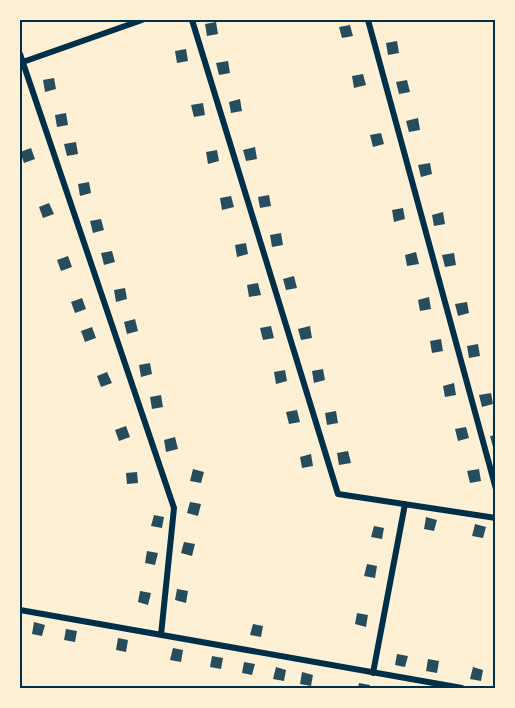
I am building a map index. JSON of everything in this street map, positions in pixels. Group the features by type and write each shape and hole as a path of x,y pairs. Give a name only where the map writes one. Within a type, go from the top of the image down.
{"street":[{"path":"21,62 142,20"},
{"path":"192,20 338,494 495,518"},
{"path":"368,20 495,489"},
{"path":"20,54 174,508 161,635"},
{"path":"373,673 405,504"},
{"path":"20,610 462,688"}],"building":[{"path":"216,22 218,34 207,36 205,24"},
{"path":"350,25 353,36 342,38 339,27"},
{"path":"397,41 399,53 388,55 386,43"},
{"path":"186,49 188,61 177,63 175,51"},
{"path":"228,61 230,73 219,75 216,63"},
{"path":"363,74 366,85 354,88 352,76"},
{"path":"54,78 56,89 45,92 43,80"},
{"path":"407,80 410,92 399,94 396,82"},
{"path":"240,99 242,111 231,113 229,102"},
{"path":"203,103 205,115 194,117 191,105"},
{"path":"66,113 68,125 57,127 55,115"},
{"path":"418,118 420,130 409,132 406,121"},
{"path":"381,133 384,144 373,147 370,135"},
{"path":"76,142 78,154 67,156 64,144"},
{"path":"255,147 257,159 246,161 243,150"},
{"path":"31,148 35,159 24,163 20,152"},
{"path":"217,150 219,161 208,164 206,152"},
{"path":"430,163 432,174 421,177 418,165"},
{"path":"89,182 91,193 80,196 78,184"},
{"path":"269,195 271,206 260,208 258,197"},
{"path":"231,196 234,207 222,210 220,198"},
{"path":"49,203 54,214 43,218 39,207"},
{"path":"403,208 405,219 394,222 392,210"},
{"path":"443,212 445,224 434,226 432,215"},
{"path":"101,219 104,230 93,233 90,221"},
{"path":"281,233 283,245 272,247 270,235"},
{"path":"246,243 248,254 237,257 235,245"},
{"path":"112,251 115,262 104,265 101,253"},
{"path":"416,252 419,264 407,266 405,255"},
{"path":"454,253 456,265 445,267 442,255"},
{"path":"68,256 72,267 61,271 57,260"},
{"path":"294,276 297,288 286,290 283,279"},
{"path":"258,283 261,295 249,297 247,285"},
{"path":"125,288 127,299 116,302 114,290"},
{"path":"429,297 431,309 420,311 418,300"},
{"path":"82,298 86,309 75,313 71,302"},
{"path":"467,302 469,313 458,316 455,304"},
{"path":"135,319 138,331 127,334 124,322"},
{"path":"271,326 274,338 263,340 260,328"},
{"path":"310,326 312,338 301,340 298,329"},
{"path":"92,327 96,338 85,342 81,331"},
{"path":"441,339 443,351 432,353 430,341"},
{"path":"478,344 480,356 469,358 467,346"},
{"path":"150,363 152,374 141,377 139,365"},
{"path":"323,369 325,380 314,383 312,371"},
{"path":"285,370 287,381 276,384 274,372"},
{"path":"107,372 112,383 101,387 97,376"},
{"path":"454,383 456,395 445,397 443,386"},
{"path":"491,393 493,404 482,407 479,395"},
{"path":"161,395 163,407 152,409 150,397"},
{"path":"297,410 300,422 289,424 286,412"},
{"path":"336,411 338,423 327,425 325,413"},
{"path":"126,426 130,437 119,441 115,430"},
{"path":"466,427 469,438 458,441 455,429"},
{"path":"496,435 496,447 493,447 490,436"},
{"path":"175,437 178,449 166,452 164,440"},
{"path":"348,451 351,463 339,465 337,453"},
{"path":"311,454 313,466 302,468 300,457"},
{"path":"193,469 204,472 201,483 190,481"},
{"path":"479,469 481,481 470,483 467,471"},
{"path":"137,472 138,483 127,484 126,473"},
{"path":"190,502 201,504 198,516 187,513"},
{"path":"154,515 164,517 162,528 151,526"},
{"path":"426,517 437,520 434,531 424,529"},
{"path":"475,524 486,527 483,538 472,536"},
{"path":"374,526 384,528 382,539 371,537"},
{"path":"184,542 195,544 192,556 181,553"},
{"path":"147,551 158,553 155,565 145,563"},
{"path":"367,564 377,566 375,578 364,576"},
{"path":"177,589 188,591 186,603 175,600"},
{"path":"140,591 151,593 148,605 138,602"},
{"path":"357,613 368,615 366,627 355,624"},
{"path":"34,622 45,625 42,636 32,634"},
{"path":"253,624 263,626 261,637 250,635"},
{"path":"66,629 77,631 75,642 64,640"},
{"path":"118,638 128,640 126,652 116,650"},
{"path":"173,648 183,650 181,662 170,660"},
{"path":"397,654 408,656 405,667 395,665"},
{"path":"212,656 223,658 221,669 210,667"},
{"path":"428,659 439,661 437,673 426,671"},
{"path":"244,662 255,664 252,675 242,673"},
{"path":"276,667 286,670 284,681 273,679"},
{"path":"473,667 483,670 481,681 470,679"},
{"path":"302,672 313,675 311,686 300,684"},
{"path":"359,683 370,685 369,688 358,688"}]}
